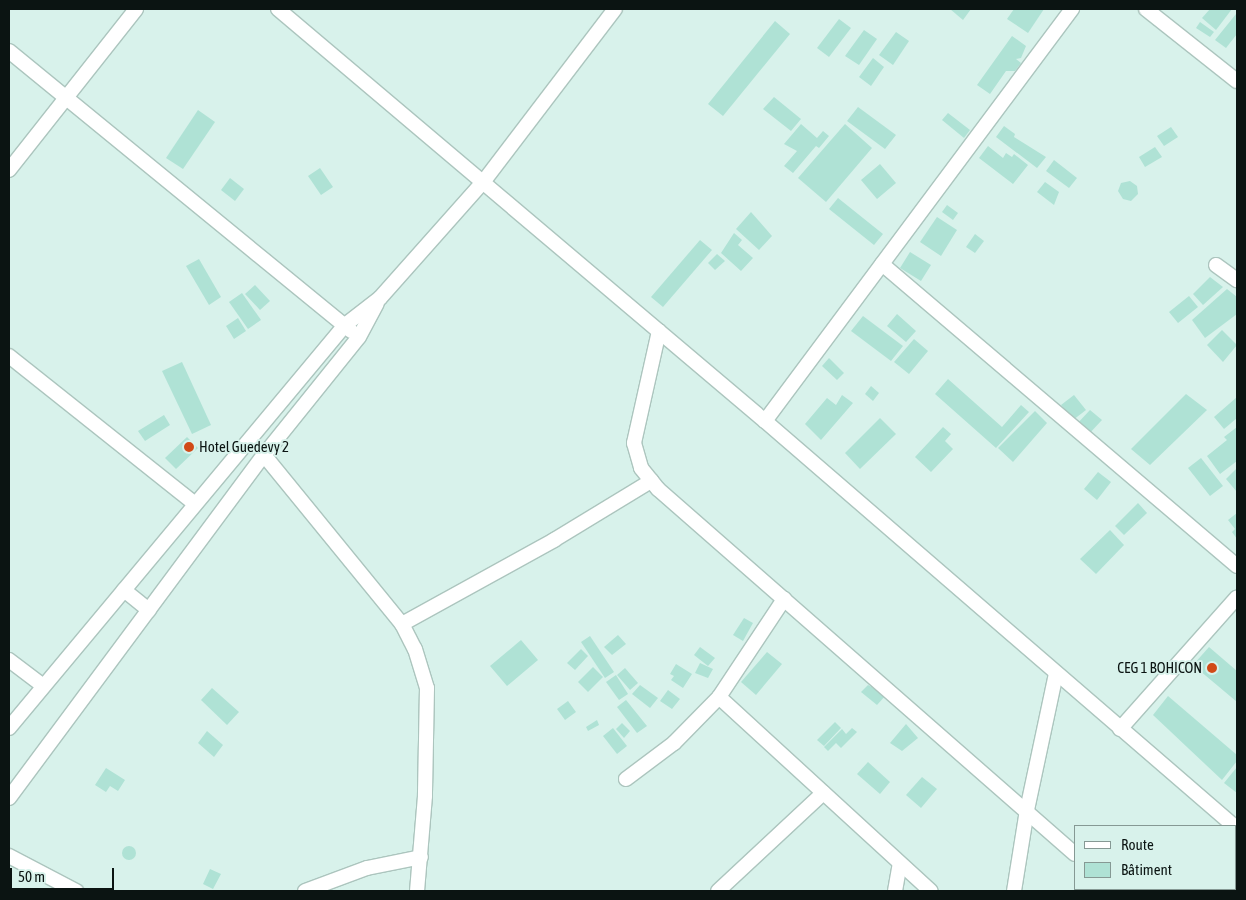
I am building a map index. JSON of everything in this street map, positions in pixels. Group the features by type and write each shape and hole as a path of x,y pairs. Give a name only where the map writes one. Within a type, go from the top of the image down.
{"street":[{"path":"9,170 136,9"},
{"path":"278,9 484,181 765,421 1233,825"},
{"path":"9,728 42,685 124,590 194,503 345,325 380,298 484,181 615,9"},
{"path":"765,421 1072,9"},
{"path":"1146,9 1237,81"},
{"path":"9,51 360,338"},
{"path":"882,264 1237,566"},
{"path":"1216,265 1237,280"},
{"path":"9,798 264,455 360,338 380,298"},
{"path":"659,331 634,443 642,468 651,480 1074,853"},
{"path":"9,356 194,503"},
{"path":"264,455 402,624 415,649 427,688 421,857 416,891"},
{"path":"402,624 554,540 651,480"},
{"path":"124,590 149,610"},
{"path":"1120,729 1237,597"},
{"path":"626,779 674,743 719,697 784,599"},
{"path":"9,660 42,685"},
{"path":"1014,891 1027,810 1056,674"},
{"path":"719,697 931,891"},
{"path":"718,891 824,793"},
{"path":"9,856 76,891"},
{"path":"305,891 367,868 421,857"},
{"path":"895,891 900,863"}],"building":[{"path":"950,9 971,9 963,20"},
{"path":"1014,9 1044,9 1028,33 1007,19"},
{"path":"1210,9 1232,9 1216,30 1202,18"},
{"path":"1236,14 1237,34 1226,48 1215,40"},
{"path":"839,19 851,28 829,57 817,48"},
{"path":"775,21 790,34 723,116 708,104"},
{"path":"1200,22 1214,32 1210,37 1196,28"},
{"path":"864,30 877,39 859,65 845,56"},
{"path":"896,32 909,41 893,65 879,55"},
{"path":"1012,36 1026,46 1021,58 1016,59 1021,63 1015,71 1006,71 990,94 977,85"},
{"path":"873,58 884,67 871,86 859,77"},
{"path":"774,97 801,119 791,131 763,109"},
{"path":"858,107 896,135 885,149 847,121"},
{"path":"198,110 215,122 183,169 166,158"},
{"path":"948,113 970,130 964,138 942,120"},
{"path":"801,124 817,138 823,131 829,136 819,148 816,146 793,173 784,166 797,151 784,144"},
{"path":"845,124 872,148 826,202 798,178"},
{"path":"1004,126 1015,134 1014,137 1046,157 1037,168 996,137"},
{"path":"1171,127 1178,137 1164,146 1157,136"},
{"path":"988,146 1003,158 1006,153 1012,157 1014,154 1028,165 1013,184 979,158"},
{"path":"1155,147 1162,157 1145,167 1139,157"},
{"path":"1054,160 1077,178 1069,188 1046,171"},
{"path":"880,164 896,183 877,199 861,180"},
{"path":"320,168 333,187 321,195 308,176"},
{"path":"230,178 244,189 235,201 221,190"},
{"path":"1130,181 1137,186 1138,194 1131,201 1123,199 1118,191 1121,183"},
{"path":"1045,182 1059,192 1054,205 1037,192"},
{"path":"838,198 883,234 874,245 829,209"},
{"path":"947,205 958,213 953,220 942,212"},
{"path":"751,212 772,236 759,250 736,229"},
{"path":"937,217 957,230 941,256 920,242"},
{"path":"734,233 742,240 738,245 753,258 741,271 721,253"},
{"path":"975,234 984,241 975,253 966,247"},
{"path":"700,240 712,250 663,307 651,297"},
{"path":"910,252 931,265 921,281 900,268"},
{"path":"717,254 725,261 715,270 708,263"},
{"path":"199,259 221,297 209,305 186,266"},
{"path":"1210,277 1223,287 1203,305 1193,294"},
{"path":"255,285 270,301 260,310 245,294"},
{"path":"1227,289 1237,297 1237,314 1205,338 1192,320"},
{"path":"242,293 261,320 248,329 229,302"},
{"path":"1189,296 1198,307 1178,323 1169,312"},
{"path":"897,314 916,331 906,342 887,326"},
{"path":"863,316 903,346 891,361 851,331"},
{"path":"238,318 246,331 234,339 226,326"},
{"path":"1222,330 1237,345 1223,362 1207,345"},
{"path":"914,339 928,351 909,374 894,362"},
{"path":"829,358 844,373 837,380 822,366"},
{"path":"182,362 211,425 192,434 162,371"},
{"path":"948,379 1002,427 1021,405 1029,412 996,448 935,394"},
{"path":"871,386 879,393 873,401 865,394"},
{"path":"1186,394 1207,410 1150,465 1131,449"},
{"path":"842,395 853,403 821,440 805,424 827,398 836,405"},
{"path":"1074,395 1086,410 1073,420 1061,405"},
{"path":"1237,397 1237,418 1224,429 1214,417"},
{"path":"1090,410 1102,420 1087,436 1075,426"},
{"path":"1035,411 1047,423 1013,462 998,448"},
{"path":"164,415 170,425 145,441 138,431"},
{"path":"880,418 896,434 860,469 845,453"},
{"path":"943,427 951,434 945,441 953,449 931,472 915,457"},
{"path":"1237,427 1237,461 1220,474 1207,456 1227,440 1224,437"},
{"path":"187,437 198,448 176,469 165,458"},
{"path":"1201,458 1223,486 1210,496 1188,468"},
{"path":"1237,468 1237,492 1226,479"},
{"path":"1098,472 1111,482 1097,500 1084,489"},
{"path":"1138,503 1147,513 1124,535 1115,526"},
{"path":"1237,513 1237,539 1232,532 1235,529 1228,520"},
{"path":"1110,530 1124,545 1096,574 1080,559"},
{"path":"744,618 753,623 743,641 733,635"},
{"path":"618,635 626,644 612,655 604,647"},
{"path":"590,636 614,672 605,678 581,642"},
{"path":"521,640 538,660 507,686 490,666"},
{"path":"700,647 715,658 708,666 694,655"},
{"path":"1209,647 1237,671 1237,702 1193,665"},
{"path":"581,649 588,656 575,670 567,663"},
{"path":"767,652 782,664 756,695 741,682"},
{"path":"700,663 713,669 708,678 695,673"},
{"path":"676,664 692,674 683,688 671,680 674,676 670,674"},
{"path":"593,667 603,677 588,692 578,682"},
{"path":"625,668 638,683 630,690 617,675"},
{"path":"616,675 628,694 619,700 606,682"},
{"path":"640,685 658,698 650,708 632,694"},
{"path":"868,685 886,695 877,705 861,692"},
{"path":"212,688 239,712 227,725 201,700"},
{"path":"668,690 680,699 672,709 660,701"},
{"path":"1168,696 1237,755 1237,761 1222,780 1153,715"},
{"path":"626,700 647,726 637,733 617,707"},
{"path":"568,701 576,712 565,720 557,709"},
{"path":"597,720 599,725 588,731 586,727"},
{"path":"835,722 841,728 824,746 817,740"},
{"path":"622,723 630,731 624,738 616,729"},
{"path":"906,724 918,738 902,751 890,743"},
{"path":"613,728 627,746 617,754 603,736"},
{"path":"852,728 857,732 841,748 836,743 828,751 824,747 842,729 846,734"},
{"path":"207,731 223,745 214,757 198,743"},
{"path":"868,762 890,782 880,794 857,774"},
{"path":"1237,767 1237,793 1224,783"},
{"path":"106,768 125,780 118,791 110,786 106,792 95,785"},
{"path":"922,777 937,789 921,808 906,795"},
{"path":"129,846 134,848 136,853 134,858 129,860 124,858 122,853 124,848"},
{"path":"210,869 221,874 213,889 203,884"}],"place":[{"name":"Hotel Guedevy 2","path":"189,447"},
{"name":"CEG 1 BOHICON","path":"1212,668"}]}
